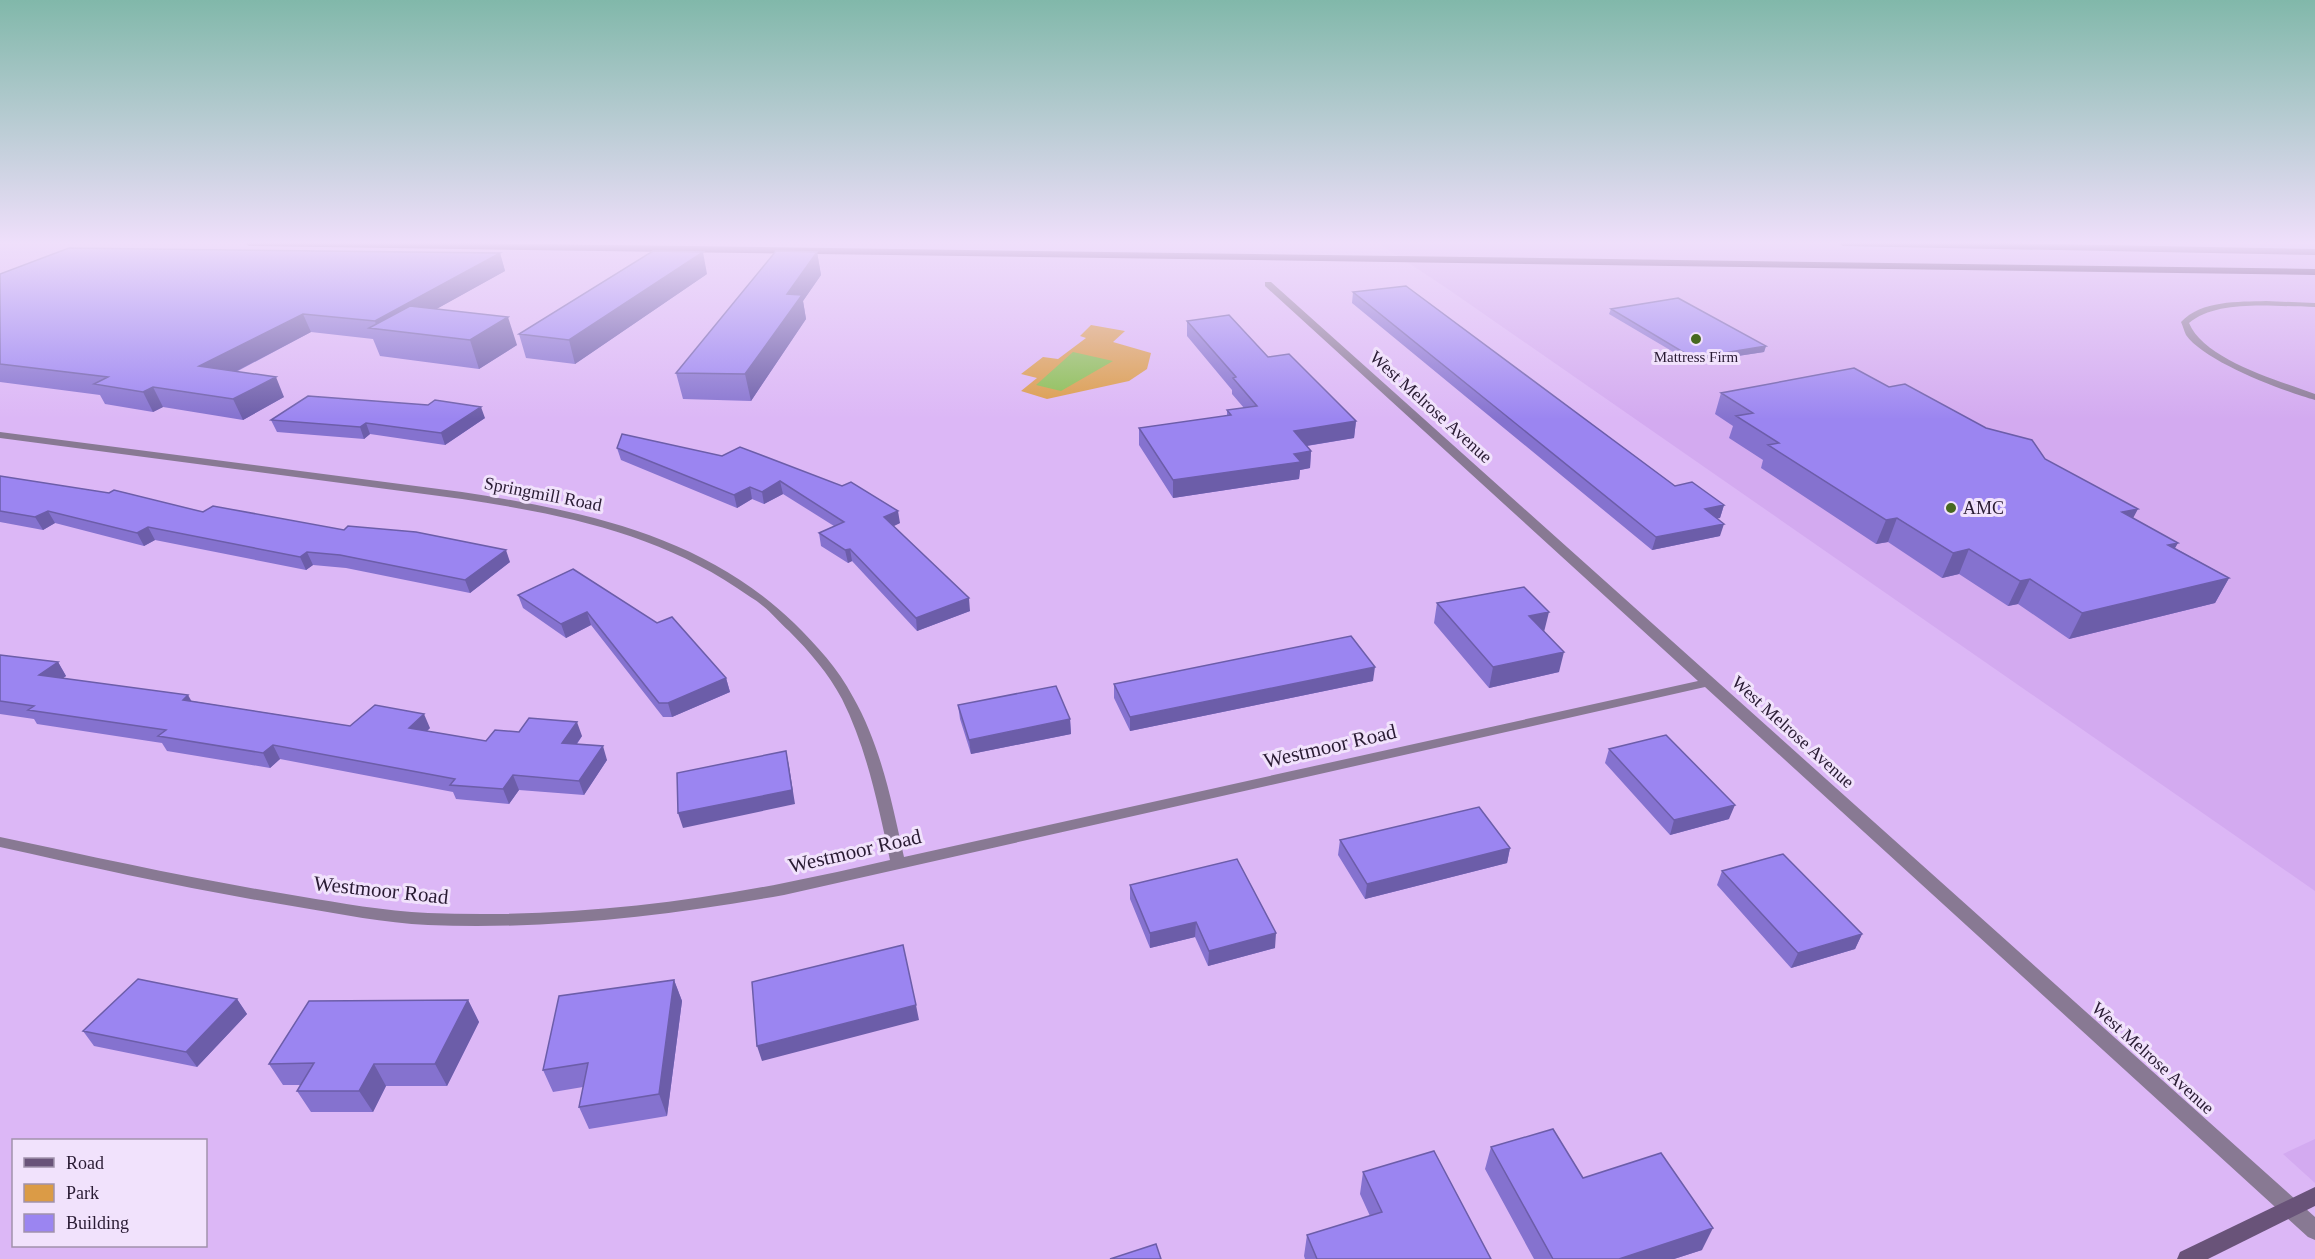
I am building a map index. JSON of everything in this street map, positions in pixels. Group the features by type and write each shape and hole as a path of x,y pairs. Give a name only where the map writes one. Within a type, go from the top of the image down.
{"main road":[{"path":"2187,1259 2293,1209 2315,1196"}],"street":[{"name":"West Melrose Avenue","path":"1288,302 2315,1230"},
{"path":"2315,305 2248,305 2205,309 2188,317 2185,328 2207,349 2236,364 2315,397"},
{"name":"Springmill Road","path":"0,435 495,501 605,523 672,545 735,580 769,605 801,635 836,678 854,707 868,740 884,796 898,862"},
{"name":"Westmoor Road","path":"0,842 237,892 426,919 536,920 724,900 784,889 1710,682"}],"shaded area":[{"path":"1466,302 2315,302 2315,891"},
{"path":"1073,352 1113,361 1061,391 1036,385"},
{"path":"2315,1139 2315,1183 2283,1154"}],"green space":[{"path":"1091,325 1125,331 1113,342 1151,353 1147,369 1129,381 1047,399 1021,391 1037,378 1021,374 1043,357 1058,359 1086,338 1080,336"}],"building":[{"path":"0,302 410,302 375,321 303,314 199,366 276,377 233,399 153,387 143,392 94,384 108,377 0,364"},
{"path":"571,302 627,302 569,340 519,334"},
{"path":"734,302 797,302 745,374 676,373"},
{"path":"1365,302 1427,302 1675,486 1692,482 1724,505 1705,509 1724,524 1656,537"},
{"name":"Mattress Firm","path":"1655,302 1685,302 1766,346 1693,358 1611,309"},
{"path":"410,306 508,317 470,340 369,328"},
{"path":"1229,315 1268,357 1289,354 1356,421 1294,431 1311,451 1294,454 1301,462 1173,480 1139,428 1231,415 1227,410 1257,406 1233,378 1236,377 1187,321"},
{"name":"AMC","path":"1854,368 1889,387 1905,384 1986,428 2032,440 2045,459 2138,509 2122,512 2178,543 2168,545 2229,578 2082,613 2030,579 2020,581 1969,549 1953,553 1897,518 1886,520 1768,445 1779,443 1736,416 1753,413 1721,393"},
{"path":"308,396 428,405 435,400 481,407 441,433 366,423 360,427 271,420"},
{"path":"622,434 722,456 740,447 842,486 851,482 898,511 884,517 969,598 916,618 850,549 845,550 819,533 844,522 780,481 762,492 750,487 734,495 617,448"},
{"path":"0,476 109,493 114,490 203,512 213,506 344,530 348,526 416,532 506,550 465,580 340,555 307,552 300,557 148,527 137,533 48,511 35,517 0,511"},
{"path":"573,569 657,623 672,617 726,678 668,703 659,703 587,612 561,624 518,595"},
{"path":"1524,587 1549,612 1529,616 1564,652 1493,667 1437,603"},
{"path":"1351,636 1375,667 1130,717 1114,684"},
{"path":"0,655 58,662 39,675 188,695 183,700 350,726 375,705 424,714 409,728 486,741 495,730 519,732 529,718 577,722 562,743 603,746 579,781 513,775 503,789 450,785 455,779 273,745 263,753 158,736 166,730 28,710 34,706 0,701"},
{"path":"1056,686 1070,719 969,740 958,705"},
{"path":"1666,735 1735,805 1674,820 1609,749"},
{"path":"786,751 792,790 678,813 677,773"},
{"path":"1479,807 1510,848 1367,884 1340,840"},
{"path":"1783,854 1862,934 1798,953 1722,871"},
{"path":"1237,859 1276,933 1209,951 1196,922 1150,933 1130,885"},
{"path":"903,945 916,1005 757,1046 752,982"},
{"path":"138,979 237,999 186,1052 83,1031"},
{"path":"674,980 659,1094 579,1107 588,1063 543,1070 559,996"},
{"path":"468,1000 435,1064 374,1064 359,1091 297,1091 314,1063 269,1064 309,1001"},
{"path":"1553,1129 1583,1178 1661,1153 1713,1228 1619,1259 1553,1259 1491,1147"},
{"path":"1434,1151 1491,1259 1317,1259 1307,1235 1382,1212 1363,1172"},
{"path":"1156,1244 1161,1259 1110,1259"}],"place":[{"name":"Mattress Firm","path":"1696,339"},
{"name":"AMC","path":"1951,508"}]}
